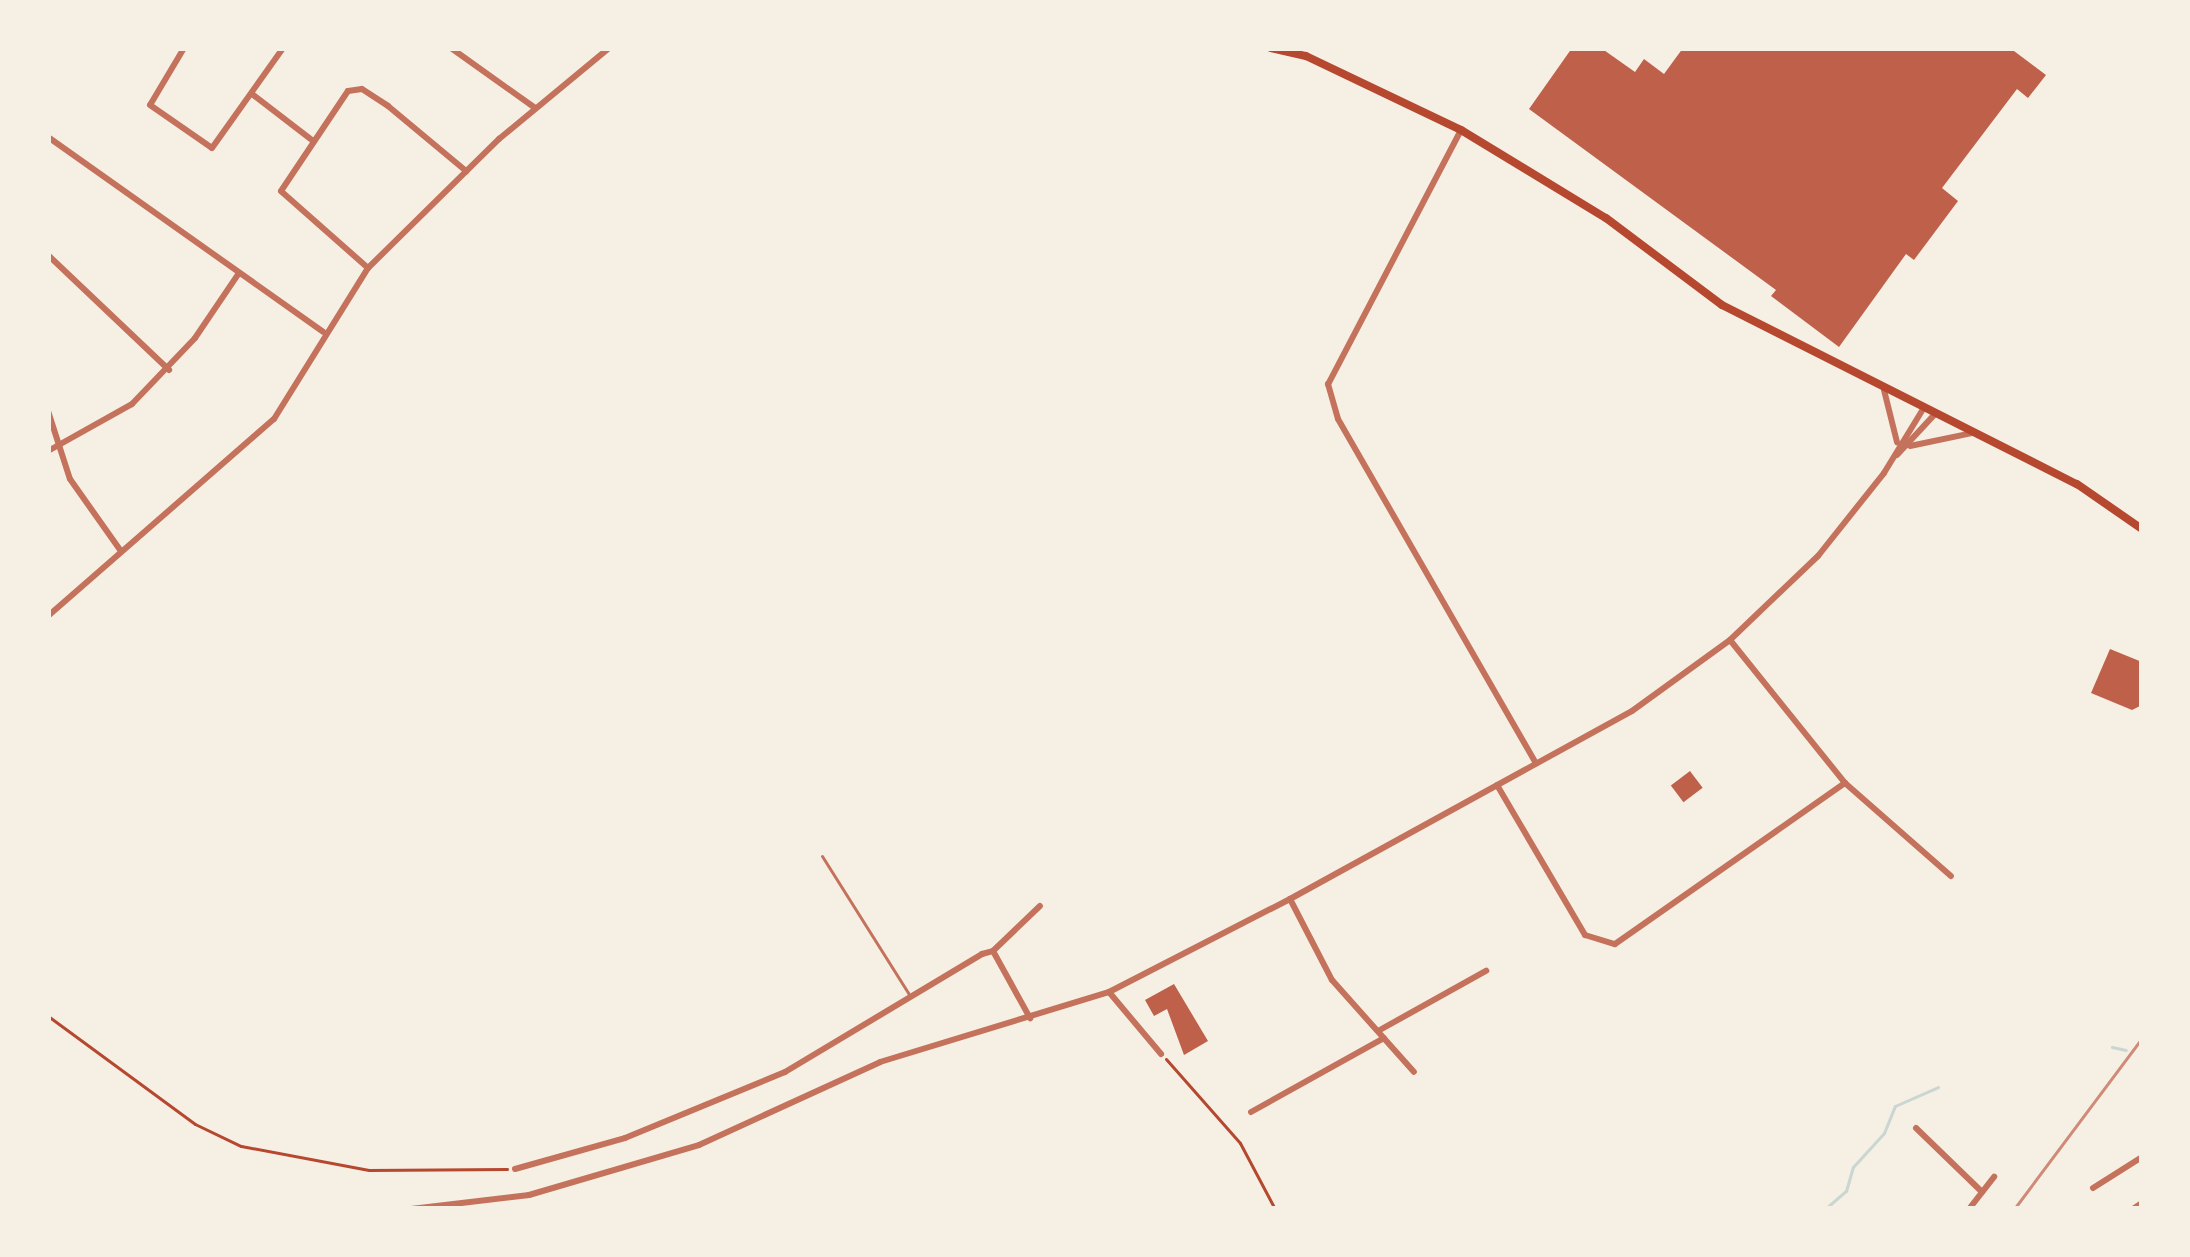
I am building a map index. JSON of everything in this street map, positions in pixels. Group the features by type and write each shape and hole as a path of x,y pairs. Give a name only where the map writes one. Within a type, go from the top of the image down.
{"main road":[{"path":"1271,48 1306,56 1461,130 1606,218 1722,305 2077,484 2142,529"}],"street":[{"path":"65,48 92,48"},
{"path":"184,48 153,92 154,110 212,148 283,48"},
{"path":"452,48 535,108"},
{"path":"48,616 274,418 322,332 368,268 535,108 609,48"},
{"path":"368,268 282,197 313,141 356,87 434,139 466,172"},
{"path":"251,94 313,141"},
{"path":"1461,130 1328,383 1349,438 1536,764"},
{"path":"48,137 322,332"},
{"path":"48,255 169,370"},
{"path":"48,452 132,404 169,370 240,272"},
{"path":"1883,390 1898,446"},
{"path":"1894,458 1923,409"},
{"path":"48,411 86,506 120,550"},
{"path":"411,1209 529,1195 699,1145 880,1062 1109,992 1290,899 1632,710 1730,640 1817,556 1934,415"},
{"path":"1910,446 1972,433"},
{"path":"1730,640 1845,783 1951,876"},
{"path":"1497,785 1585,935 1616,944 1845,783"},
{"path":"1290,899 1333,980 1414,1072"},
{"path":"514,1169 625,1138 785,1072 909,994 993,951 1040,906"},
{"path":"993,951 1030,1018"},
{"path":"1251,1112 1486,970"},
{"path":"1109,992 1161,1054"},
{"path":"1916,1128 1982,1192"},
{"path":"1920,1153 1931,1142"},
{"path":"2092,1188 2142,1157"},
{"path":"1969,1209 1994,1177"},
{"path":"2133,1209 2142,1203"}],"lane":[{"path":"822,856 909,994"}],"path":[{"path":"48,1016 194,1124 241,1146 369,1170 514,1169"},
{"path":"1161,1054 1240,1143 1275,1209"}],"building":[{"path":"1572,48 1601,48 1635,72 1644,59 1664,74 1683,48 2010,48 2046,75 2028,98 2017,89 1942,188 1958,201 1914,260 1906,254 1839,347 1771,296 1776,290 1529,109"},
{"path":"2110,649 2142,662 2142,705 2132,710 2091,693"},
{"path":"1690,771 1703,788 1683,802 1671,785"},
{"path":"1174,984 1208,1041 1184,1055 1167,1009 1154,1016 1145,1000"}],"waterway":[{"path":"2112,1047 2126,1050"},
{"path":"1825,1209 1846,1191 1853,1167 1884,1133 1895,1106 1938,1087"}],"railway":[{"path":"2014,1209 2142,1038"}]}
